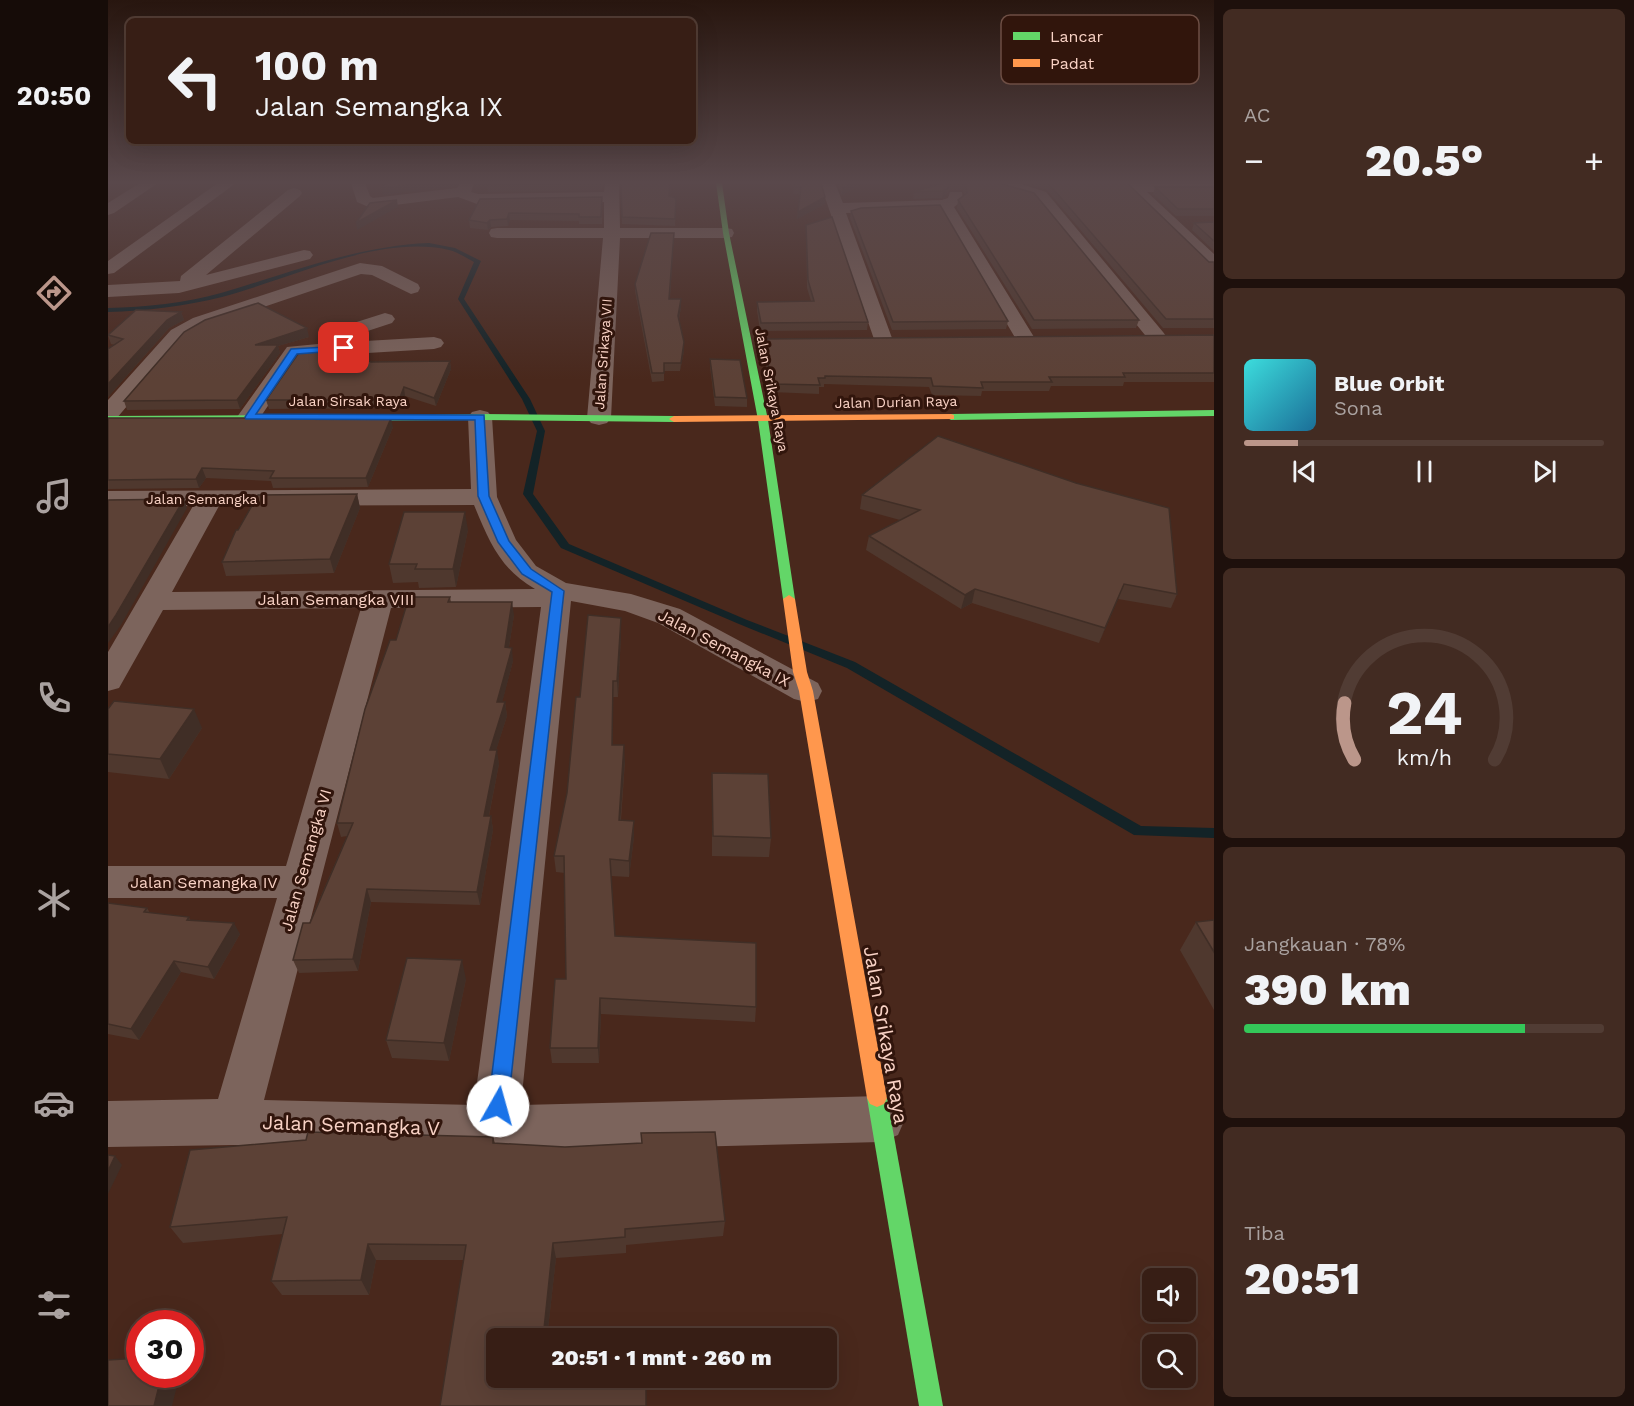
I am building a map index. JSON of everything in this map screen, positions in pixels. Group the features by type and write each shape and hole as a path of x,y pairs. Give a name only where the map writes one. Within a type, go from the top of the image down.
{"street":[{"path":"108,270 137,249"},
{"path":"179,287 226,249"},
{"name":"Jalan Srikaya VII","path":"599,418 611,249"},
{"name":"Jalan Srikaya Raya","path":"729,249 763,420 803,681 931,1406"},
{"path":"850,249 882,338"},
{"path":"977,249 1024,337"},
{"path":"1084,249 1156,336"},
{"path":"1199,249 1214,264"},
{"path":"108,291 179,287 304,255"},
{"path":"108,416 178,334 200,322 360,268 376,270 411,288"},
{"path":"249,417 294,351 385,319"},
{"path":"1134,336 1179,336"},
{"path":"1000,337 1046,337"},
{"path":"860,338 906,338"},
{"path":"746,339 770,339"},
{"path":"294,351 434,343"},
{"name":"Jalan Durian Raya","path":"516,417 763,420 1214,413"},
{"name":"Jalan Sirsak Raya","path":"108,416 516,417"},
{"name":"Jalan Semangka IX","path":"480,417 484,496 503,542 526,572 558,594 631,603 669,616 803,681"},
{"name":"Jalan Semangka I","path":"108,499 484,496"},
{"path":"108,680 211,498"},
{"path":"495,1129 558,594"},
{"name":"Jalan Semangka VIII","path":"151,601 558,594"},
{"name":"Jalan Semangka VI","path":"234,1122 299,882 380,598"},
{"name":"Jalan Semangka IV","path":"108,882 299,882"},
{"name":"Jalan Semangka V","path":"108,1124 234,1122 495,1129 881,1119"}],"building":[{"path":"646,249 673,249 669,299 681,299 678,316 684,342 681,363 664,363 664,373 652,373 635,284"},
{"path":"807,249 843,249 868,322 761,323 757,302 814,301 808,280"},
{"path":"865,249 966,249 1008,321 893,322"},
{"path":"989,249 1080,249 1139,320 1034,320"},
{"path":"1105,249 1195,249 1209,262 1214,262 1214,319 1166,319"},
{"path":"258,303 307,328 255,345 278,345 237,400 124,401 184,332 205,320"},
{"path":"136,310 181,312 167,320 108,384 108,349 123,339 108,335"},
{"path":"1214,335 1214,373 1123,373 1125,377 1049,377 1052,382 981,382 983,388 933,386 931,378 825,376 825,378 818,378 820,385 772,384 763,339"},
{"path":"345,348 371,362 450,361 434,398 404,387 399,400 266,400 300,351"},
{"path":"710,359 740,360 747,398 715,397"},
{"path":"108,418 391,418 366,478 270,478 274,471 202,468 196,479 108,480"},
{"path":"938,436 1076,483 1169,508 1177,594 1124,584 1105,628 975,589 965,595 869,536 920,510 862,495"},
{"path":"357,494 330,559 222,562 236,530 258,495"},
{"path":"184,499 116,615 108,627 108,500"},
{"path":"404,512 465,512 453,569 415,569 417,564 389,564"},
{"path":"409,597 450,597 448,602 512,602 505,647 512,648 497,702 505,702 490,750 497,750 484,816 491,816 477,892 367,889 353,959 293,960 303,923 310,923 353,823 337,823 365,709 390,640 396,640"},
{"path":"588,615 621,618 617,681 613,681 612,745 624,745 619,820 634,821 629,861 610,859 615,936 756,943 756,1007 600,998 598,1048 550,1048 555,979 566,979 564,856 554,856 567,793 576,697 580,697"},
{"path":"114,701 194,709 160,759 108,754 108,709"},
{"path":"712,773 768,774 771,838 713,836"},
{"path":"108,903 147,908 144,912 189,917 187,920 234,923 208,967 174,961 131,1029 108,1024"},
{"path":"1214,920 1214,952 1196,922"},
{"path":"407,958 462,960 444,1043 386,1040"},
{"path":"308,1132 493,1137 493,1143 565,1147 642,1143 641,1133 715,1132 725,1221 625,1229 625,1237 553,1243 544,1328 486,1328 486,1388 646,1388 646,1406 440,1406 466,1245 368,1244 361,1280 271,1281 287,1217 170,1227 190,1150 306,1140"},
{"path":"108,1155 115,1156 108,1171"},
{"path":"126,1359 126,1388 158,1388 154,1406 108,1406 108,1360"}],"waterway":[{"path":"108,310 150,307 208,298 305,268 385,249"},
{"path":"451,249 478,261 461,299 526,399 541,431 528,494 565,546 851,665 1139,831 1214,833"}],"traffic: fast":[{"path":"729,249 763,420 789,599"},
{"path":"951,417 1214,413"},
{"path":"108,419 480,417 674,419"},
{"path":"877,1098 931,1406"}],"traffic: slow":[{"path":"674,419 951,417"},
{"path":"789,599 800,672 806,691 877,1098"}],"route":[{"path":"344,348 294,351 249,417 480,417 484,496 503,542 526,572 558,591 498,1106"}]}
